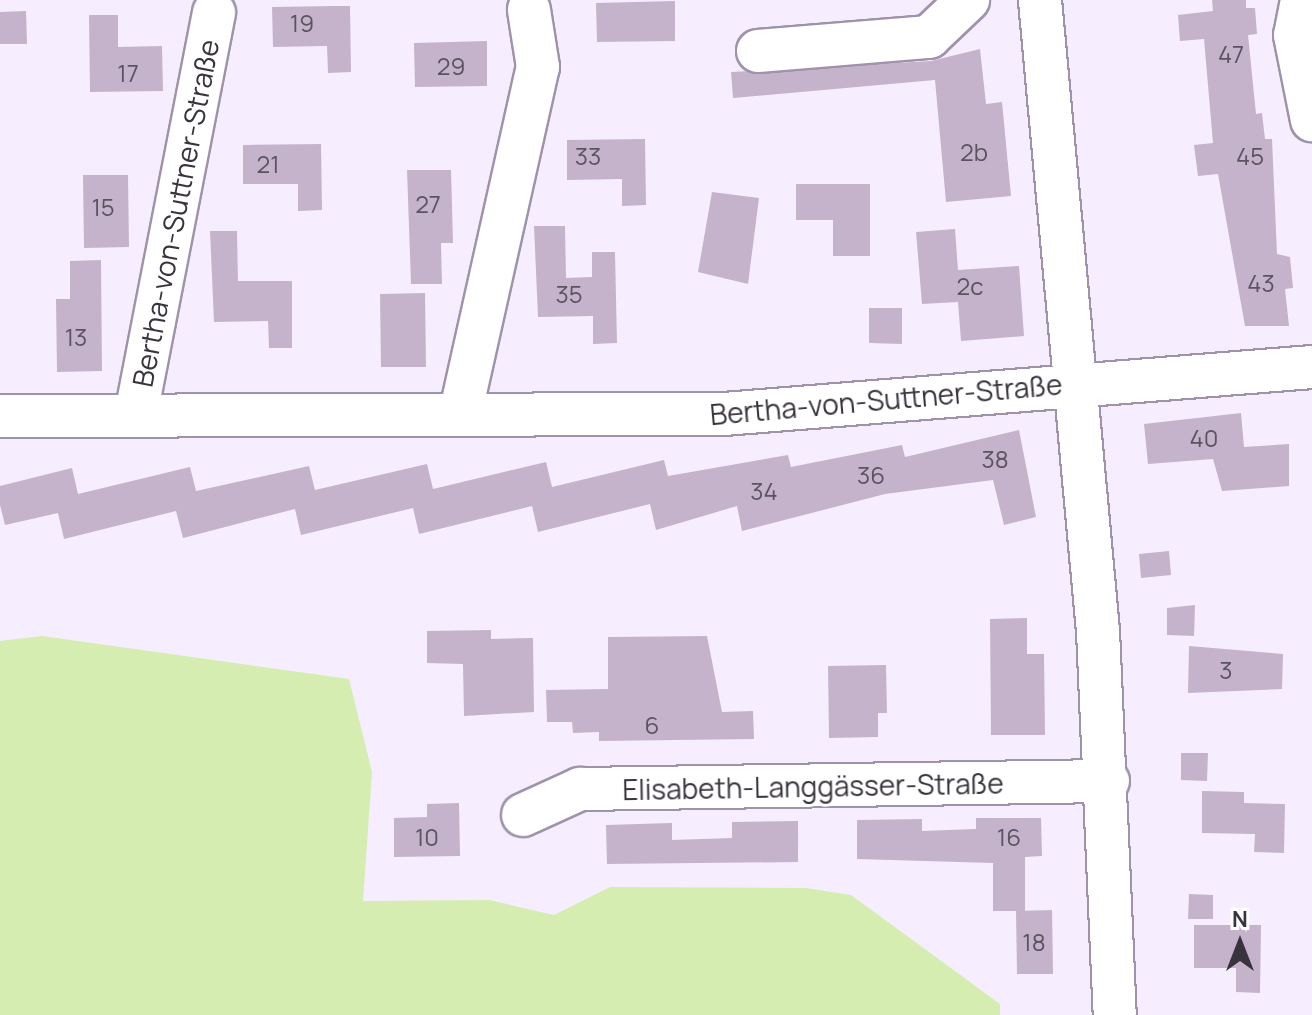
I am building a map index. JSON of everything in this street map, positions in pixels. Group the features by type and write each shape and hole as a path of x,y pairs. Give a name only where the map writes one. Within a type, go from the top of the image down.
{"street":[{"path":"758,51 929,37 968,0"},
{"path":"1040,0 1076,384 1108,781 1115,1015"},
{"path":"1302,0 1295,35 1312,120"},
{"path":"460,415 538,67 529,10"},
{"name":"Bertha-von-Suttner-Straße","path":"136,414 214,13"},
{"name":"Bertha-von-Suttner-Straße","path":"0,416 724,414 1312,367"},
{"name":"Elisabeth-Langgässer-Straße","path":"523,815 580,789 1108,781"}],"green space":[{"path":"42,636 349,679 372,772 363,901 489,900 554,915 610,887 806,888 851,895 1000,1004 1000,1015 0,1015 0,641"}],"building":[{"path":"1212,0 1246,0 1246,8 1255,8 1257,34 1248,35 1256,114 1262,113 1265,139 1272,139 1277,254 1290,257 1293,288 1285,289 1289,326 1245,326 1218,174 1198,176 1194,145 1213,143 1204,39 1180,41 1178,15 1213,11"},
{"path":"675,1 675,41 597,42 596,3"},
{"path":"350,6 351,72 328,73 327,46 273,47 272,7"},
{"path":"26,11 27,44 0,44 0,12"},
{"path":"89,15 118,15 118,47 162,46 163,91 90,92"},
{"path":"487,41 487,86 415,87 414,43"},
{"path":"980,49 986,104 1002,102 1011,196 946,202 935,80 733,98 731,72 931,61"},
{"path":"645,139 646,205 622,206 622,179 567,180 567,140"},
{"path":"321,144 322,210 298,211 298,184 243,184 243,145"},
{"path":"407,170 451,170 453,243 441,243 442,284 411,284"},
{"path":"83,175 128,175 129,247 84,248"},
{"path":"796,184 870,184 870,256 833,256 833,220 796,220"},
{"path":"712,192 759,198 748,284 698,272"},
{"path":"534,226 565,226 566,278 592,277 592,252 615,252 617,343 593,344 593,316 538,317"},
{"path":"955,229 958,270 1019,266 1024,336 961,341 958,302 922,304 916,232"},
{"path":"210,231 237,231 238,281 292,281 292,348 269,348 268,321 214,322"},
{"path":"101,260 102,371 57,372 56,299 70,299 70,261"},
{"path":"425,293 426,367 381,367 380,294"},
{"path":"869,308 902,308 902,344 869,343"},
{"path":"1241,413 1244,447 1289,444 1289,486 1222,491 1213,459 1148,464 1144,424"},
{"path":"1019,430 1036,517 1004,525 993,480 885,494 742,531 737,506 656,530 650,504 538,532 532,506 419,534 413,508 301,535 295,509 183,538 176,511 64,539 58,513 5,525 0,505 0,486 72,468 78,494 190,467 196,491 309,466 315,490 427,464 433,489 546,462 552,487 664,460 668,476 788,455 791,467 902,445 905,457"},
{"path":"1169,551 1171,575 1141,578 1139,554"},
{"path":"1195,605 1194,636 1167,635 1167,608"},
{"path":"1027,618 1027,654 1044,654 1045,735 991,735 990,619"},
{"path":"491,630 491,639 533,638 534,712 464,716 463,664 427,663 427,631"},
{"path":"707,636 722,712 753,711 754,739 599,741 599,732 573,733 572,722 547,722 546,690 608,689 608,637"},
{"path":"1189,646 1283,654 1282,689 1188,693"},
{"path":"886,665 887,713 878,713 878,737 829,738 828,666"},
{"path":"1181,753 1208,753 1207,781 1181,780"},
{"path":"1202,791 1244,792 1244,803 1285,804 1284,853 1254,852 1255,834 1202,833"},
{"path":"459,803 460,856 394,857 394,818 427,817 427,804"},
{"path":"976,818 1041,818 1042,856 1025,857 1025,911 993,911 993,863 857,859 857,820 922,819 922,831 976,829"},
{"path":"798,821 798,862 607,864 606,825 672,823 672,840 732,838 732,822"},
{"path":"1189,894 1213,895 1213,919 1188,919"},
{"path":"1052,910 1053,974 1017,974 1016,911"},
{"path":"1194,925 1261,925 1260,993 1236,992 1236,968 1194,968"}]}
